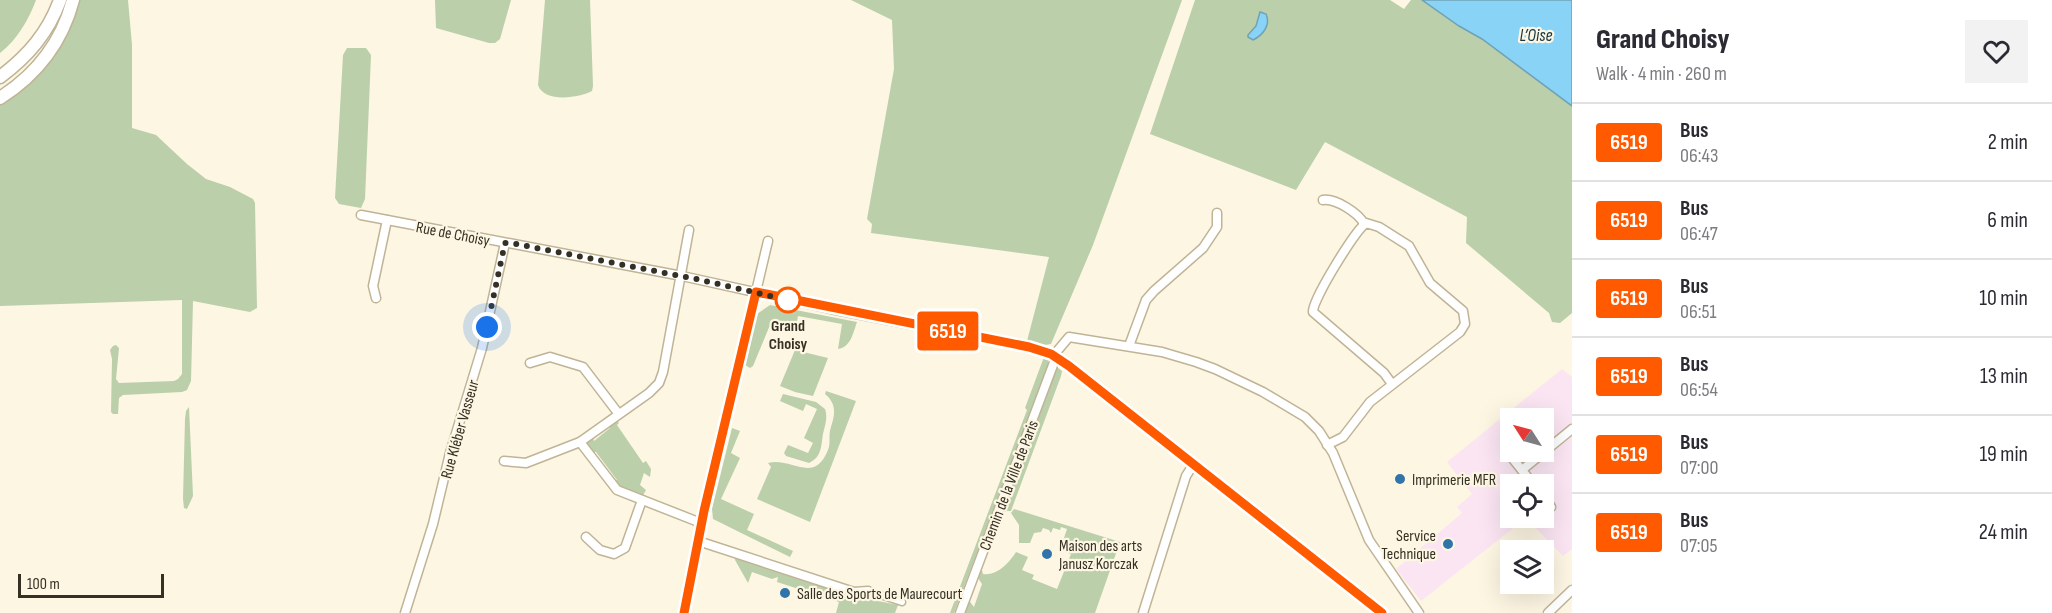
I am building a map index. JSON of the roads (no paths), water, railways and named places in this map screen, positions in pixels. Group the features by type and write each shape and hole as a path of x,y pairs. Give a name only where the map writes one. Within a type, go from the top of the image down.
{"main road":[{"path":"0,77 35,45 52,20 60,0"},
{"path":"0,98 24,81 44,59 61,34 73,0"}],"street":[{"path":"1323,200 1332,200 1361,219 1364,224"},
{"path":"1217,213 1217,227 1203,248 1146,300 1129,346 1161,352 1215,369 1305,417 1319,431 1328,445 1370,540 1419,613"},
{"name":"Rue de Choisy","path":"361,215 682,276 1029,347 1055,357 1382,613"},
{"path":"376,298 373,286 387,220"},
{"path":"1328,445 1343,437 1370,402 1464,327 1464,313 1430,283 1409,246 1375,225 1364,224"},
{"path":"1364,224 1314,303 1312,312 1384,373 1392,384"},
{"path":"504,461 526,464 580,442 649,393 661,378 689,230"},
{"path":"684,613 701,523 768,241"},
{"name":"Rue Kléber Vasseur","path":"405,613 433,524 450,453 482,348 505,243"},
{"name":"Chemin de la Ville de Paris","path":"960,613 1055,357 1069,337 1129,346"},
{"path":"530,363 550,357 583,367 618,413"},
{"path":"1522,470 1572,429"},
{"path":"580,442 617,490 701,523"},
{"path":"1516,462 1525,474"},
{"path":"1143,613 1186,476 1193,465"},
{"path":"586,537 600,550 614,554 625,548 642,500"},
{"path":"698,541 855,592 868,591 902,602"},
{"path":"1548,613 1572,590"}],"water":[{"name":"L’Oise","path":"1422,0 1572,0 1572,106 1482,39"},
{"path":"1260,12 1266,14 1267,26 1253,40 1248,35 1256,26"}],"place":[{"name":"Grand Choisy","path":"788,300"},
{"name":"Imprimerie MFR","path":"1400,479"},
{"name":"Service Technique","path":"1448,544"},
{"name":"Maison des arts Janusz Korczak","path":"1047,554"},
{"name":"Salle des Sports de Maurecourt","path":"785,593"}]}
